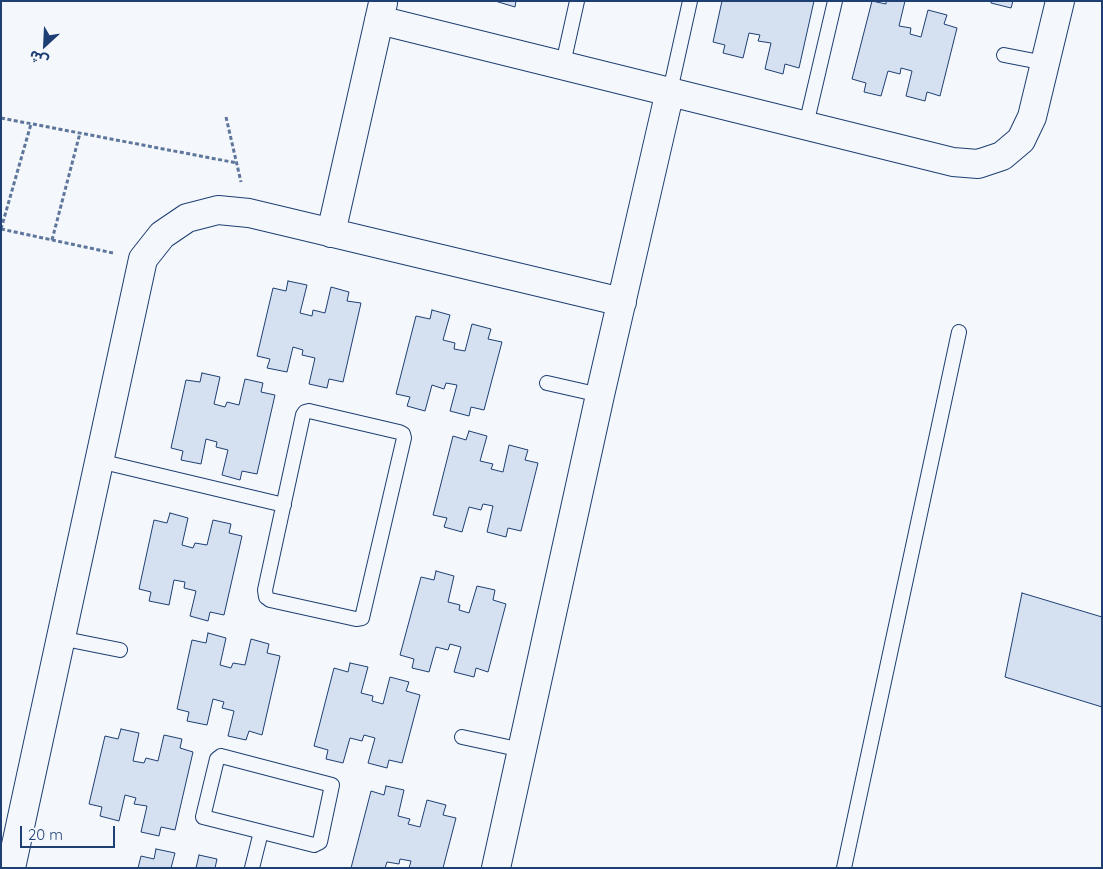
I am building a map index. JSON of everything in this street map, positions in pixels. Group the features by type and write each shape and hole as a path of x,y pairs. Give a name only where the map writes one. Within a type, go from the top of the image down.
{"street":[{"path":"330,233 382,11 562,64 953,162 978,164 1002,156 1021,140 1032,118 1060,1"},
{"path":"496,868 600,395 670,91"},
{"path":"11,868 143,259 162,235 187,218 218,210 249,213 622,302"}],"lane":[{"path":"562,64 577,1"},
{"path":"670,91 690,1"},
{"path":"806,125 836,1"},
{"path":"1004,55 1045,63"},
{"path":"844,868 959,332"},
{"path":"547,383 600,395"},
{"path":"310,411 403,434 404,438 362,618 356,619 270,600 266,597 265,590 284,504 305,412 310,411"},
{"path":"99,461 284,504"},
{"path":"60,638 120,650"},
{"path":"462,737 522,750"},
{"path":"221,756 332,785 318,844 314,845 261,832 203,817 218,757 221,756"},
{"path":"252,868 261,832"}],"path":[{"path":"226,117 249,213"},
{"path":"1,118 237,163"},
{"path":"31,124 1,229 143,259"},
{"path":"52,240 80,133"}],"building":[{"path":"495,1 516,1 515,7"},
{"path":"722,1 814,1 799,68 785,64 783,74 765,69 771,43 758,41 760,35 749,33 743,58 723,53 725,45 713,42"},
{"path":"872,1 886,4 886,1 905,1 899,26 911,28 910,34 921,37 928,10 947,15 944,24 957,28 940,96 927,92 925,101 906,96 912,71 901,68 900,74 888,71 881,96 864,92 866,83 852,79"},
{"path":"991,1 1013,1 1011,8 991,3"},
{"path":"288,281 307,285 300,313 312,316 313,310 325,313 331,287 349,292 347,301 361,303 343,382 329,379 327,388 309,384 315,358 302,355 303,350 293,347 287,372 267,368 270,359 257,356 273,288 286,291"},
{"path":"432,310 450,315 443,340 455,343 454,349 465,351 472,324 491,329 488,339 502,342 484,410 471,407 469,416 450,411 457,385 446,383 444,389 432,385 425,411 407,406 410,397 396,394 416,316 430,319"},
{"path":"202,373 220,377 214,404 225,407 227,402 239,405 245,379 263,383 261,392 275,395 257,474 242,471 240,480 222,475 228,450 216,447 217,442 206,439 201,464 181,460 183,451 171,448 186,380 200,382"},
{"path":"469,431 487,436 480,461 493,464 491,469 503,472 509,445 528,450 525,460 538,463 521,531 508,528 506,537 487,532 493,506 483,504 481,510 469,507 462,532 444,527 447,518 433,515 453,436 466,440"},
{"path":"170,513 188,518 182,545 193,548 195,543 207,545 213,520 231,524 229,533 242,536 224,615 210,612 208,621 190,616 196,591 184,588 185,582 174,580 169,605 149,601 151,592 139,589 154,520 167,523"},
{"path":"436,571 454,576 448,602 460,605 459,610 469,613 477,586 495,590 493,600 506,604 488,672 476,668 474,677 454,672 461,647 450,644 448,650 436,647 429,672 412,668 414,659 400,655 421,577 434,580"},
{"path":"1022,593 1102,617 1102,707 1005,677"},
{"path":"208,633 226,638 220,665 231,668 233,663 245,665 251,639 269,644 267,653 280,656 262,735 249,731 246,740 228,736 234,711 222,708 224,702 213,699 207,725 187,721 189,712 177,709 192,640 206,643"},
{"path":"350,663 368,667 361,693 373,696 372,701 383,704 390,677 409,682 406,691 420,695 402,763 389,760 387,768 368,763 375,738 364,735 362,741 350,738 343,763 326,759 328,750 314,746 334,668 348,672"},
{"path":"121,729 139,733 133,761 144,763 146,758 158,761 164,735 182,739 180,748 193,752 175,830 161,827 159,836 141,832 147,806 134,804 136,798 125,795 119,821 100,816 102,807 89,804 105,736 118,739"},
{"path":"386,786 404,790 398,816 410,819 408,824 420,827 427,800 446,805 443,815 456,818 443,868 409,868 411,861 400,859 399,864 387,862 385,868 351,868 371,791 384,795"},
{"path":"156,849 175,853 171,868 138,868 141,856 154,859"},
{"path":"199,855 217,859 215,868 196,868"}]}
